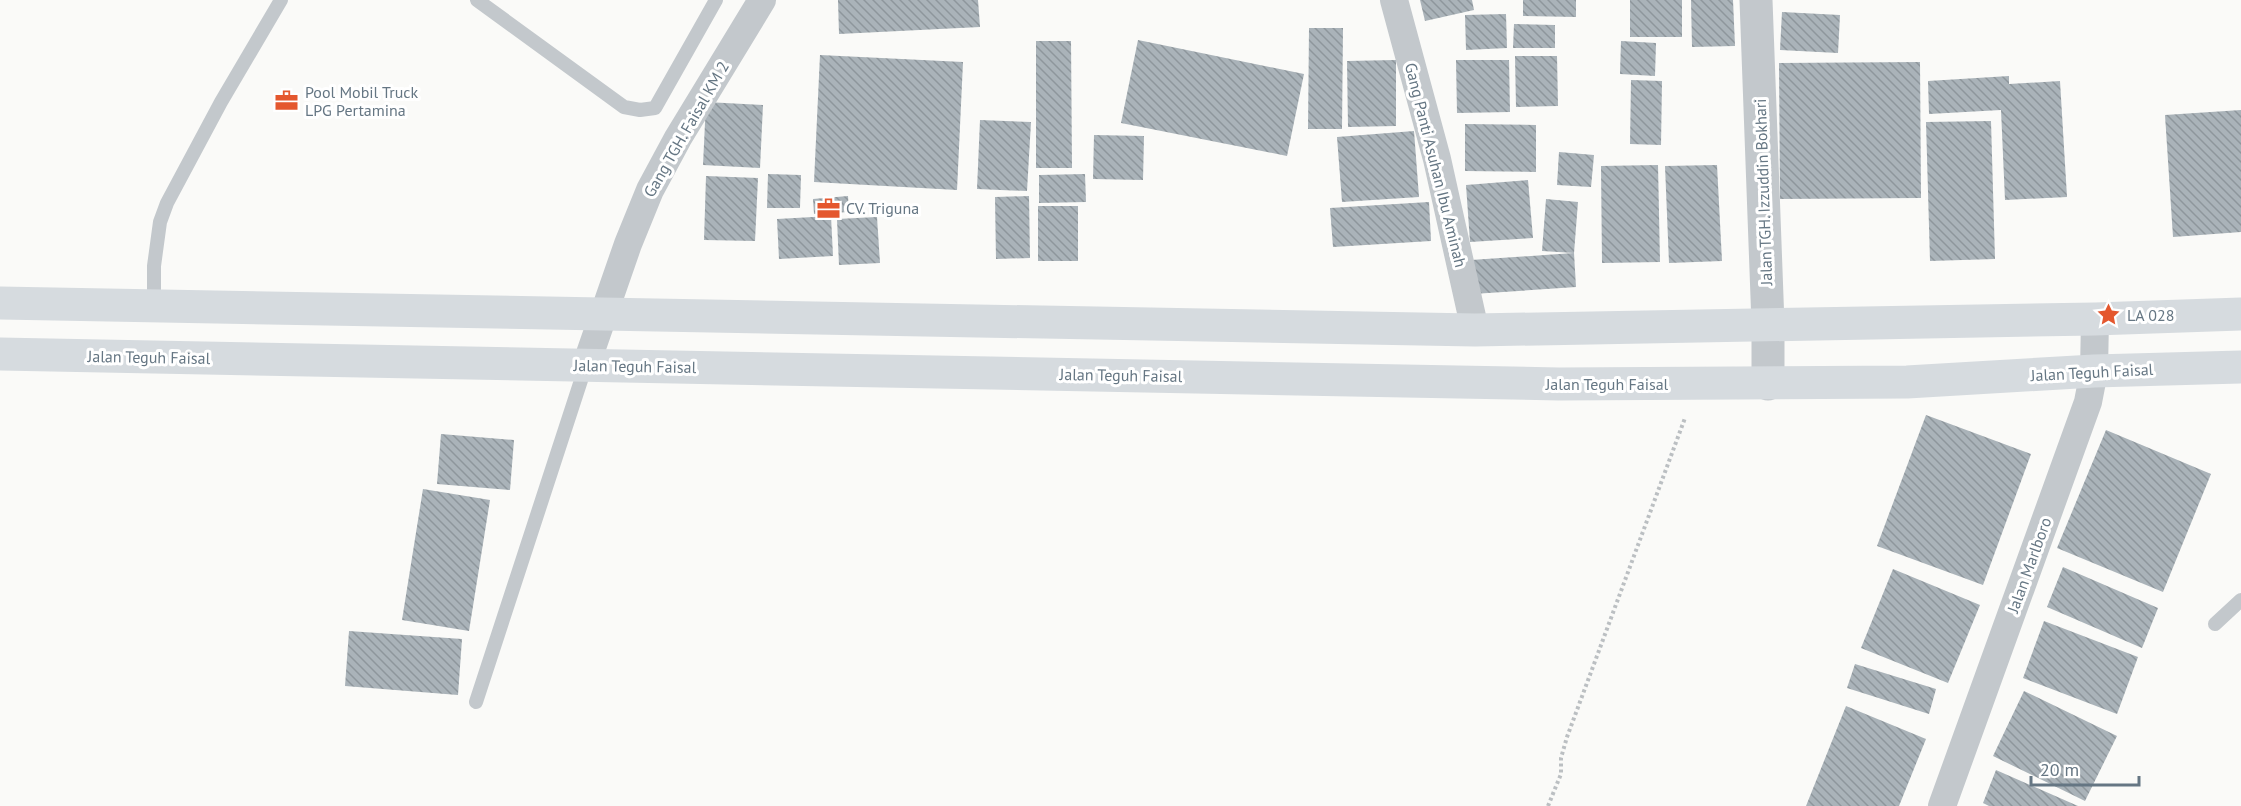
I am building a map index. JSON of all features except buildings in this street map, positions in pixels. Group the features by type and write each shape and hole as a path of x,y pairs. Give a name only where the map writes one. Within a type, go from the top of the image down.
{"highway":[{"path":"0,303 1475,330 2095,319 2241,314"},
{"path":"152,357 154,306"},
{"name":"Jalan Teguh Faisal","path":"0,354 1560,384 1906,382 2094,371 2241,367"}],"street":[{"name":"Gang TGH. Faisal KM 2","path":"586,365 642,208 659,173 762,0"},
{"name":"Gang Panti Asuhan Ibu Aminah","path":"1394,0 1437,159 1475,330"},
{"name":"Jalan TGH. Izzuddin Bokhari","path":"1756,0 1768,324 1768,384"},
{"name":"Jalan Marlboro","path":"1942,806 2088,402 2094,371 2095,319"}],"lane":[{"path":"154,306 154,266 160,222 167,203 221,102 281,0"},
{"path":"477,0 624,107 640,110 655,108 716,0"},
{"path":"476,702 586,365"},
{"path":"2215,624 2241,600"}],"path":[{"path":"1548,806 1561,774 1561,758 1567,737 1603,645 1697,384"}],"place":[{"name":"Pool Mobil Truck LPG Pertamina","path":"287,101"},
{"name":"CV. Triguna","path":"828,208"},
{"name":"LA 028","path":"2109,315"}]}
